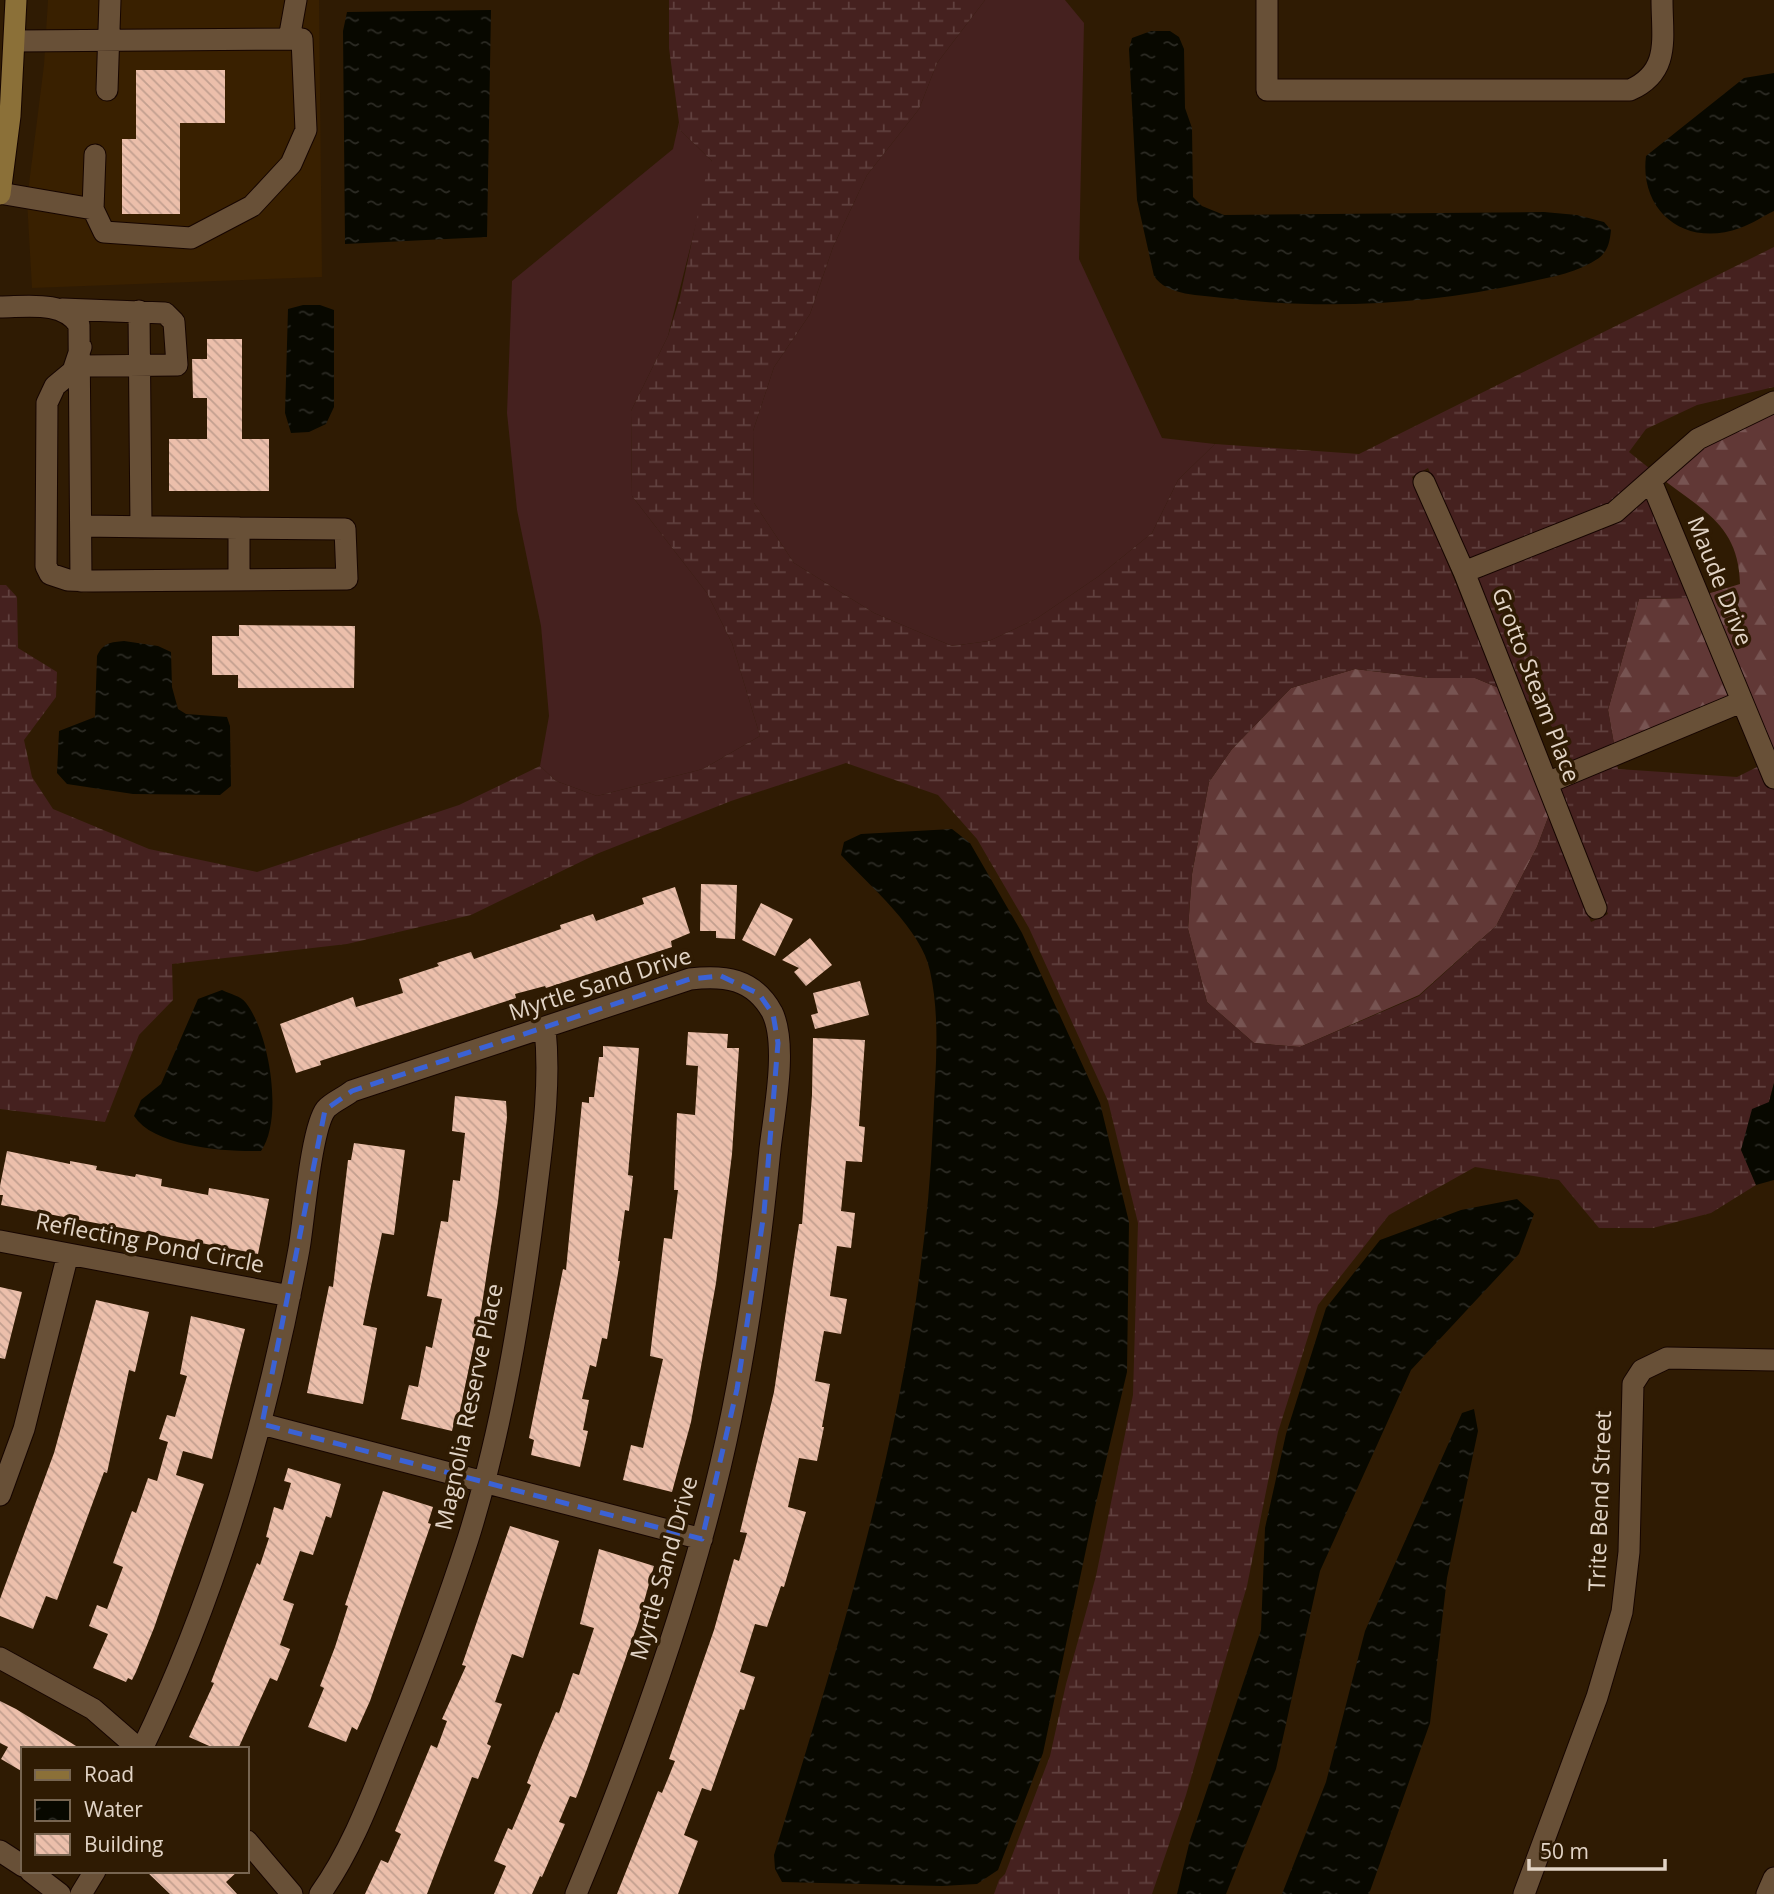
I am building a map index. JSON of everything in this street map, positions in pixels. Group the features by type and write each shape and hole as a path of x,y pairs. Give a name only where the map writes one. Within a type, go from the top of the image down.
{"main road":[{"path":"0,193 15,41 16,0"}],"street":[{"path":"107,90 110,0"},
{"path":"289,39 296,0"},
{"path":"1266,0 1267,90 1630,90 1642,85 1658,70 1661,58 1662,0"},
{"path":"15,41 302,39 306,130 291,164 252,206 191,238 104,232 93,209 95,155"},
{"path":"0,193 93,209"},
{"path":"0,307 165,313 174,322 178,342 177,365 140,366 81,356"},
{"path":"62,309 72,314 79,325 81,581"},
{"path":"139,311 141,527"},
{"path":"81,356 73,372 55,386 47,403 46,566 50,574 81,581 347,579 345,529 81,526"},
{"path":"1464,572 1615,512 1698,439 1774,402"},
{"name":"Maude Drive","path":"1651,481 1774,778"},
{"name":"Grotto Steam Place","path":"1424,482 1464,572 1595,908"},
{"path":"239,528 239,579"},
{"path":"1547,783 1741,702"},
{"name":"Myrtle Sand Drive","path":"141,1747 194,1631 226,1541 262,1424 290,1296 313,1149 325,1110 352,1091 690,979 721,976 741,982 759,994 773,1014 778,1043 777,1085 752,1300 737,1389 702,1539 630,1764 576,1894"},
{"name":"Magnolia Reserve Place","path":"320,1894 341,1864 364,1814 426,1660 468,1536 483,1480 516,1332 531,1236 549,1066 545,1028"},
{"name":"Reflecting Pond Circle","path":"0,1241 290,1296"},
{"path":"0,1495 24,1429 68,1254"},
{"name":"Trite Bend Street","path":"1525,1894 1600,1687 1622,1612 1629,1552 1633,1384 1642,1370 1667,1357 1774,1360"},
{"path":"262,1424 702,1539"},
{"path":"0,1658 93,1709 138,1747"},
{"path":"248,1842 292,1894"},
{"path":"0,1851 21,1865"},
{"path":"33,1873 53,1886"},
{"path":"81,1894 94,1873"},
{"path":"1767,1894 1774,1878"}],"highlighted area":[{"path":"721,976 759,994 773,1014 778,1043 764,1213 737,1389 702,1539 262,1424 325,1110 352,1091 690,979"}],"shaded area":[{"path":"48,0 319,0 322,277 32,288 27,200 44,65"}],"green space":[{"path":"669,0 985,0 937,63 919,109 867,175 833,247 810,314 774,367 753,431 754,503 794,563 874,613 952,646 989,641 1036,619 1099,576 1152,533 1178,480 1215,444 1359,454 1774,247 1774,387 1697,405 1646,429 1629,452 1649,468 1611,503 1468,559 1428,468 1412,477 1499,688 1475,678 1429,678 1355,669 1291,688 1232,749 1209,782 1192,874 1188,929 1207,1002 1254,1043 1300,1047 1419,996 1496,926 1537,847 1549,815 1591,922 1608,914 1559,789 1617,765 1618,769 1737,777 1759,766 1774,790 1774,1083 1769,1102 1741,1149 1756,1185 1711,1213 1653,1228 1599,1228 1559,1180 1475,1167 1389,1215 1318,1305 1278,1432 1247,1586 1186,1795 1152,1894 994,1894 999,1880 1005,1874 1050,1756 1066,1684 1096,1576 1133,1395 1138,1223 1108,1101 1029,928 977,839 938,795 846,763 731,801 599,853 471,915 347,944 172,964 173,1000 139,1035 105,1122 0,1109 0,585 6,585 17,597 18,648 57,672 56,697 24,740 32,777 53,809 149,849 257,872 459,805 540,766 556,781 597,796 703,769 760,736 732,643 707,593 632,496 631,411 668,336 680,297 708,166 712,161 680,130 669,48"},
{"path":"985,0 1065,0 1084,23 1079,259 1162,438 1215,444 1178,480 1152,533 1099,576 1036,619 989,641 952,646 874,613 794,563 754,503 753,431 774,367 810,314 833,247 867,175 919,109 937,63"},
{"path":"679,122 680,130 712,161 668,336 631,411 632,496 707,593 732,643 760,736 703,769 597,796 556,781 540,766 549,716 541,626 517,510 507,413 512,281 673,149"},
{"path":"1774,413 1774,753 1707,594 1740,584 1734,549 1718,523 1665,481 1703,448"},
{"path":"1647,497 1688,598 1639,599 1608,710 1614,744 1561,766 1563,741 1535,705 1524,699 1476,578 1618,522"},
{"path":"1688,598 1728,696 1614,744 1608,710 1639,599"},
{"path":"1355,669 1429,678 1475,678 1499,688 1549,815 1537,847 1496,926 1419,995 1300,1047 1254,1043 1207,1002 1188,929 1192,874 1209,782 1232,749 1291,688"}],"water":[{"path":"491,10 487,237 345,244 343,31 347,12"},
{"path":"1151,31 1170,31 1179,37 1184,49 1185,108 1192,128 1193,197 1202,206 1224,215 1544,212 1577,215 1604,222 1611,230 1606,249 1591,263 1556,276 1491,290 1415,300 1300,304 1195,295 1167,287 1154,276 1137,200 1129,49 1132,38"},
{"path":"1774,73 1774,211 1744,226 1720,233 1685,229 1670,220 1658,209 1650,194 1646,156 1744,78"},
{"path":"303,305 320,305 334,310 334,407 326,424 309,432 291,433 285,413 288,309"},
{"path":"124,641 158,646 171,652 172,687 178,709 186,714 227,717 230,726 231,786 220,795 133,794 67,784 57,773 59,731 95,717 97,656 108,644"},
{"path":"952,829 970,843 1022,933 1100,1103 1129,1222 1127,1372 1095,1507 1043,1753 998,1870 977,1884 942,1886 782,1882 775,1869 774,1855 854,1585 898,1403 926,1218 933,1124 936,1028 933,990 925,956 906,924 841,855 844,842 861,834"},
{"path":"222,990 246,1003 254,1016 267,1054 271,1076 272,1118 268,1137 261,1151 192,1146 157,1135 134,1116 141,1100 161,1084 198,999"},
{"path":"1774,1083 1774,1180 1756,1185 1741,1150 1752,1109 1769,1102"},
{"path":"1517,1199 1534,1214 1519,1254 1411,1370 1320,1571 1276,1769 1226,1894 1177,1894 1190,1840 1261,1630 1265,1528 1286,1434 1326,1308 1380,1240 1461,1210"},
{"path":"1474,1409 1478,1431 1447,1578 1430,1723 1369,1894 1282,1894 1326,1782 1365,1631 1462,1413"}],"building":[{"path":"136,70 225,70 225,123 180,123 180,214 122,214 122,139 136,139"},
{"path":"207,339 242,339 242,439 269,439 269,491 169,491 169,439 207,439 207,398 193,398 192,359 207,359"},
{"path":"239,625 355,626 354,688 238,688 238,675 212,675 212,636 239,636"},
{"path":"701,884 737,885 735,939 716,938 716,931 700,931"},
{"path":"675,887 690,933 671,941 672,947 546,988 545,986 515,994 516,998 320,1061 321,1065 296,1073 280,1024 353,997 356,1007 403,993 399,979 439,966 437,963 471,952 474,959 561,929 560,925 593,914 596,921 644,904 642,898"},
{"path":"761,903 793,919 775,956 742,940"},
{"path":"810,938 832,965 806,986 794,972 799,968 782,960"},
{"path":"860,981 869,1015 815,1029 811,1015 818,1013 813,993"},
{"path":"688,1032 728,1034 727,1048 739,1048 732,1154 716,1283 691,1422 672,1492 623,1480 631,1445 643,1448 663,1359 650,1356 664,1238 672,1239 678,1190 674,1190 677,1113 695,1115 698,1066 686,1065"},
{"path":"813,1038 865,1040 859,1126 865,1127 862,1162 846,1161 841,1211 855,1213 851,1248 837,1246 830,1296 847,1299 841,1334 824,1331 815,1381 830,1384 824,1427 817,1461 799,1458 788,1507 806,1512 784,1587 781,1586 767,1627 755,1624 740,1672 755,1677 744,1710 740,1709 711,1791 702,1788 684,1835 698,1841 678,1894 617,1894 658,1791 662,1793 675,1761 669,1759 714,1630 734,1559 739,1561 747,1533 740,1532 774,1392 799,1224 802,1224 812,1095"},
{"path":"603,1046 639,1048 628,1175 633,1176 629,1211 625,1210 607,1339 602,1338 596,1367 590,1365 582,1399 589,1400 583,1430 588,1431 580,1467 531,1455 534,1440 529,1438 563,1269 566,1270 582,1102 589,1103 589,1097 594,1097"},
{"path":"455,1096 506,1101 507,1117 498,1201 481,1311 459,1415 456,1415 452,1431 401,1419 409,1385 418,1387 426,1346 432,1348 442,1299 427,1296 441,1221 448,1222 453,1180 460,1181 465,1133 452,1131"},
{"path":"354,1143 405,1150 394,1235 382,1233 363,1325 377,1328 363,1404 307,1393 329,1286 333,1287 348,1160 351,1160"},
{"path":"7,1151 70,1164 70,1161 97,1166 96,1170 162,1179 161,1186 208,1195 209,1188 269,1199 258,1254 1,1205 3,1195 0,1195 0,1186"},
{"path":"0,1287 22,1292 5,1359 0,1358"},
{"path":"96,1300 149,1312 135,1372 129,1370 107,1473 104,1472 57,1600 46,1596 33,1629 0,1616 0,1599 54,1453"},
{"path":"191,1316 245,1329 212,1459 183,1451 176,1475 204,1484 154,1628 132,1680 128,1678 126,1682 93,1668 108,1634 89,1626 97,1605 107,1609 123,1567 113,1563 132,1511 136,1513 148,1478 157,1481 168,1442 159,1439 167,1415 175,1417 187,1376 180,1374"},
{"path":"288,1468 341,1484 331,1518 326,1516 313,1555 300,1551 283,1600 294,1604 280,1645 290,1649 277,1681 270,1678 239,1747 212,1747 189,1737 214,1683 211,1682 257,1563 260,1565 269,1538 266,1537 274,1507 283,1510 291,1483 284,1481"},
{"path":"383,1491 433,1507 428,1523 431,1524 370,1701 357,1730 352,1727 346,1742 308,1727 324,1688 320,1686 335,1647 348,1606 345,1605"},
{"path":"510,1526 559,1541 523,1658 512,1654 495,1702 502,1704 487,1744 491,1746 478,1779 472,1777 427,1894 365,1894 381,1860 388,1863 401,1834 395,1831 431,1745 437,1748 447,1721 442,1719 466,1666 462,1665"},
{"path":"599,1549 654,1566 638,1623 587,1769 576,1798 570,1796 559,1822 565,1824 542,1877 540,1876 532,1894 494,1894 506,1866 494,1861 508,1828 512,1830 531,1785 527,1783 556,1712 559,1713 573,1673 579,1675 594,1628 580,1624"},
{"path":"0,1701 78,1747 21,1747 21,1771 1,1759 8,1747 0,1743"},
{"path":"148,1873 236,1873 226,1882 237,1894 170,1894"}]}
